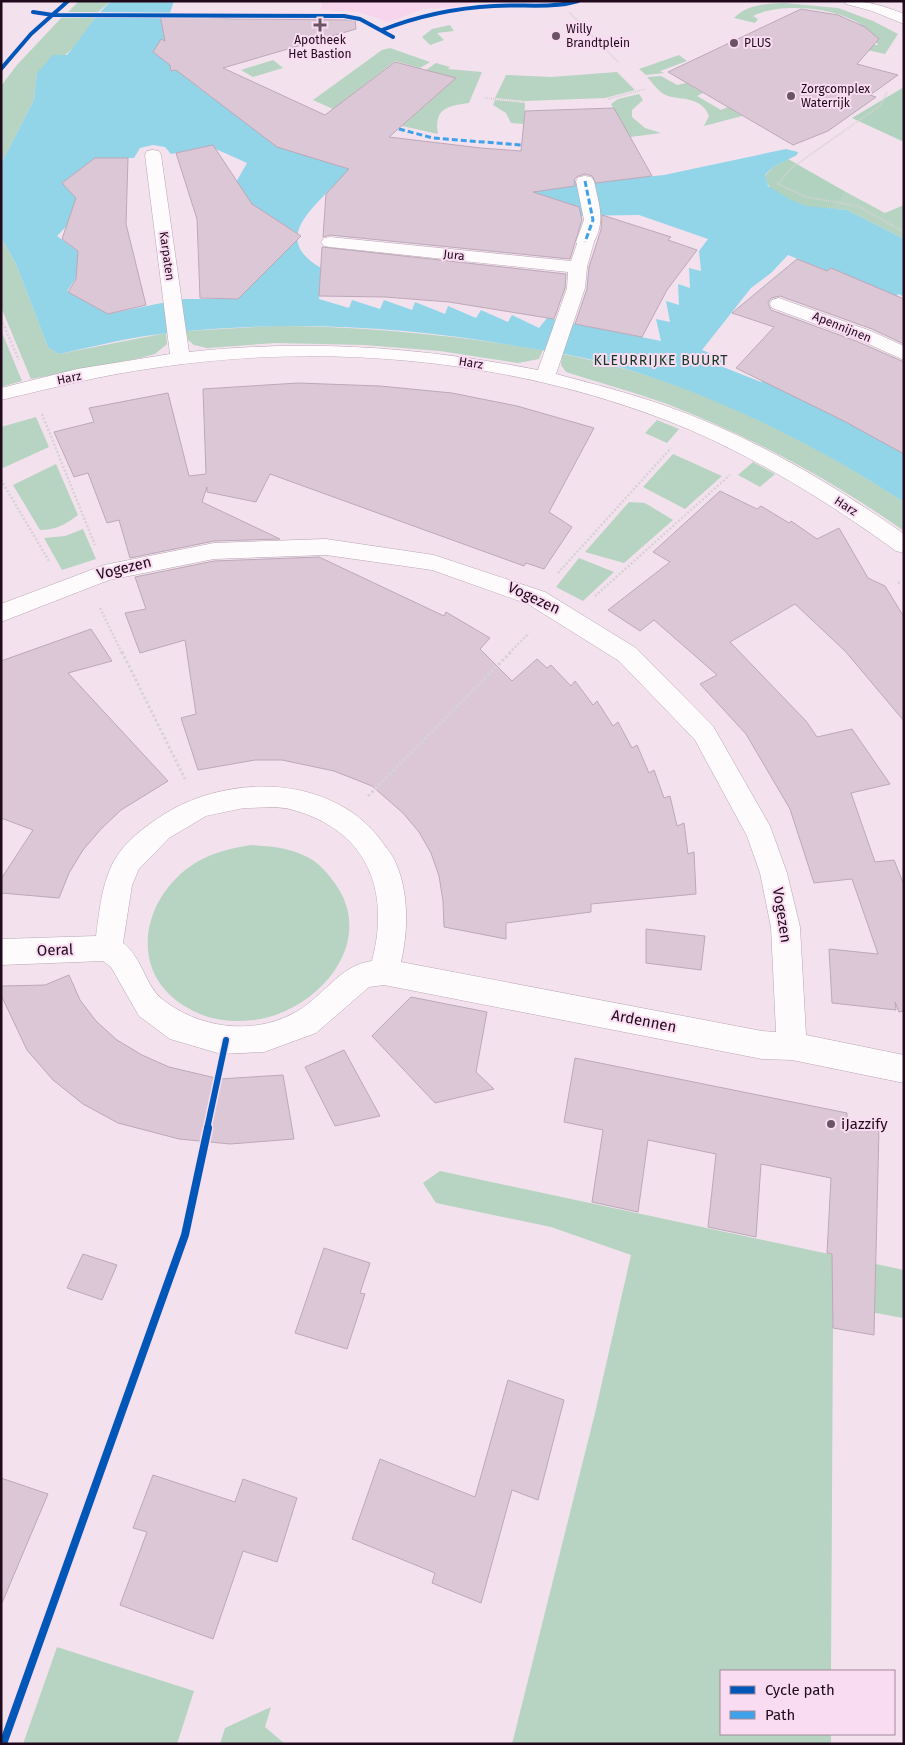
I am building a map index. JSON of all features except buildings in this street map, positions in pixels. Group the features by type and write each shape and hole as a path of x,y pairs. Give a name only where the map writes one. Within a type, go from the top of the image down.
{"street":[{"path":"851,1 877,8 904,20"},
{"name":"Karpaten","path":"153,155 180,358"},
{"path":"545,377 576,288 578,267 593,216 585,181"},
{"name":"Jura","path":"330,242 578,267"},
{"name":"Apennijnen","path":"780,304 864,335 904,354"},
{"name":"Harz","path":"1,394 112,368 180,358 276,351 348,351 412,355 545,377 622,398 656,410 749,450 848,506 904,545"},
{"name":"Vogezen","path":"1,613 85,578 214,550 302,545 348,547 432,561 476,574 554,607 629,655 669,690 706,736 735,780 760,833 777,883 787,938 792,1046"},
{"path":"244,797 288,798 328,811 362,834 384,867 392,906 391,943 384,972 362,975 305,1022 264,1038 221,1040 181,1029 149,1007 121,958 108,948 118,885 130,861 160,830 200,807 244,797"},
{"name":"Oeral","path":"1,952 108,948"},
{"name":"Ardennen","path":"384,972 762,1045 792,1046 904,1069"}],"path":[{"path":"570,13 619,63"},
{"path":"608,99 645,89"},
{"path":"887,92 880,105 790,169 778,184 792,195 821,201 852,204 904,232"},
{"path":"485,98 525,102"},
{"path":"1,319 30,386"},
{"path":"40,408 85,578 200,807"},
{"path":"343,822 554,607 674,444"},
{"path":"554,607 734,472"},
{"path":"1,480 85,578"}],"shaded area":[{"path":"322,1 480,1 454,7 423,9 389,22 358,12 321,10"}],"green space":[{"path":"79,1 111,1 98,12 68,12"},
{"path":"784,3 838,8 873,21 898,34 885,54 867,50 870,45 878,45 870,32 857,22 822,10 783,8 766,11 753,16 758,19 755,23 734,18 751,7 763,4"},
{"path":"96,16 71,50 37,73 34,100 1,164 1,86 17,65 62,17"},
{"path":"450,25 454,31 437,33 444,40 430,45 422,37 432,29"},
{"path":"390,48 430,62 420,68 395,61 333,109 313,100 382,50"},
{"path":"679,55 687,61 660,71 664,73 646,75 639,69"},
{"path":"273,60 283,68 253,77 241,70"},
{"path":"436,63 450,67 448,69 482,72 469,103 443,110 438,119 438,134 402,126 456,78 426,70"},
{"path":"617,72 635,90 605,98 525,101 495,98 506,75 551,77"},
{"path":"661,76 677,85 686,83 703,93 697,96 721,110 728,107 742,116 704,126 709,116 702,105 691,100 665,95 647,77"},
{"path":"904,87 904,142 852,118"},
{"path":"639,94 643,100 632,110 632,117 645,128 661,133 630,137 611,104 618,99"},
{"path":"495,100 525,103 524,124 511,123 506,113 493,105"},
{"path":"788,159 846,192 838,204 821,208 812,207 795,203 778,195 767,183 765,176 773,167"},
{"path":"846,192 885,213 904,205 904,239 847,210 821,208 838,204"},
{"path":"1,237 16,264 48,347 59,354 166,333 167,344 155,354 140,358 31,379 1,307"},
{"path":"307,326 408,332 543,350 539,359 518,363 440,351 364,345 276,343 207,348 194,345 188,340 186,331"},
{"path":"1,330 22,381 1,387"},
{"path":"562,354 652,377 697,393 783,432 865,477 904,502 904,531 848,494 790,460 729,430 642,395 566,372 561,365"},
{"path":"36,417 49,447 3,468 1,464 1,427"},
{"path":"657,420 679,429 667,443 645,433"},
{"path":"673,454 722,476 685,509 643,487"},
{"path":"753,462 775,474 760,487 738,475"},
{"path":"56,464 78,515 60,526 40,530 13,485"},
{"path":"629,502 645,503 673,520 624,563 585,552"},
{"path":"83,529 96,559 62,570 44,538 65,536"},
{"path":"579,558 614,572 583,601 556,587"},
{"path":"251,845 271,846 297,852 308,857 324,870 334,882 346,905 349,928 345,950 334,971 319,989 299,1004 277,1014 254,1020 219,1020 202,1015 186,1007 167,992 154,974 148,954 148,933 154,912 164,893 179,876 197,862 210,856 230,849"},
{"path":"440,1171 904,1270 903,1318 860,1310 833,1328 831,1670 720,1670 720,1735 831,1735 831,1744 512,1744 595,1413 631,1255 551,1227 436,1203 423,1183"},
{"path":"57,1647 194,1691 177,1744 23,1744"},
{"path":"271,1707 265,1727 285,1744 220,1744 225,1728"}],"water":[{"path":"111,1 174,1 168,19 174,61 198,87 214,99 529,182 625,179 664,175 786,149 798,152 797,155 773,167 765,175 768,186 791,200 806,206 847,210 904,239 904,297 899,294 894,297 831,268 827,271 788,255 771,273 751,288 702,350 724,359 718,365 761,382 766,378 834,410 897,450 901,447 904,449 904,502 801,441 728,407 654,378 616,366 554,352 430,334 342,327 299,326 211,329 168,333 127,339 59,354 48,347 16,264 1,237 1,164 34,100 37,73 53,55 67,55","holes":["153,145 165,147 171,154 209,146 247,163 231,191 241,241 269,268 238,299 181,299 108,314 67,291 89,259 57,236 85,207 62,183 95,158 134,158 140,148","365,187 567,216 639,215 708,239 699,251 701,271 689,268 690,288 678,284 679,305 666,301 670,322 656,319 661,341 547,318 539,328 512,315 508,322 481,310 476,318 448,306 445,314 415,302 412,310 384,300 380,309 352,300 349,308 319,299 321,268 307,258 300,248 297,238 299,228 305,218 331,188"]}],"pier":[{"path":"96,12 172,13 171,17 93,16"}],"marked path":[{"path":"399,129 433,138 521,145"},
{"path":"585,181 593,220 585,242"}],"cycle path":[{"path":"1,69 31,34 68,1"},
{"path":"382,30 428,15 461,9 510,5 552,6 578,1"},
{"path":"33,12 53,15 344,16 360,19 393,37"},
{"path":"3,1744 185,1235 226,1040"}],"place":[{"name":"Apotheek Het Bastion","path":"320,25"},
{"name":"Willy Brandtplein","path":"556,36"},
{"name":"PLUS","path":"734,43"},
{"name":"Zorgcomplex Waterrijk","path":"791,96"},
{"name":"iJazzify","path":"831,1124"}],"district":[{"name":"KLEURRIJKE BUURT","path":"661,360"}]}
